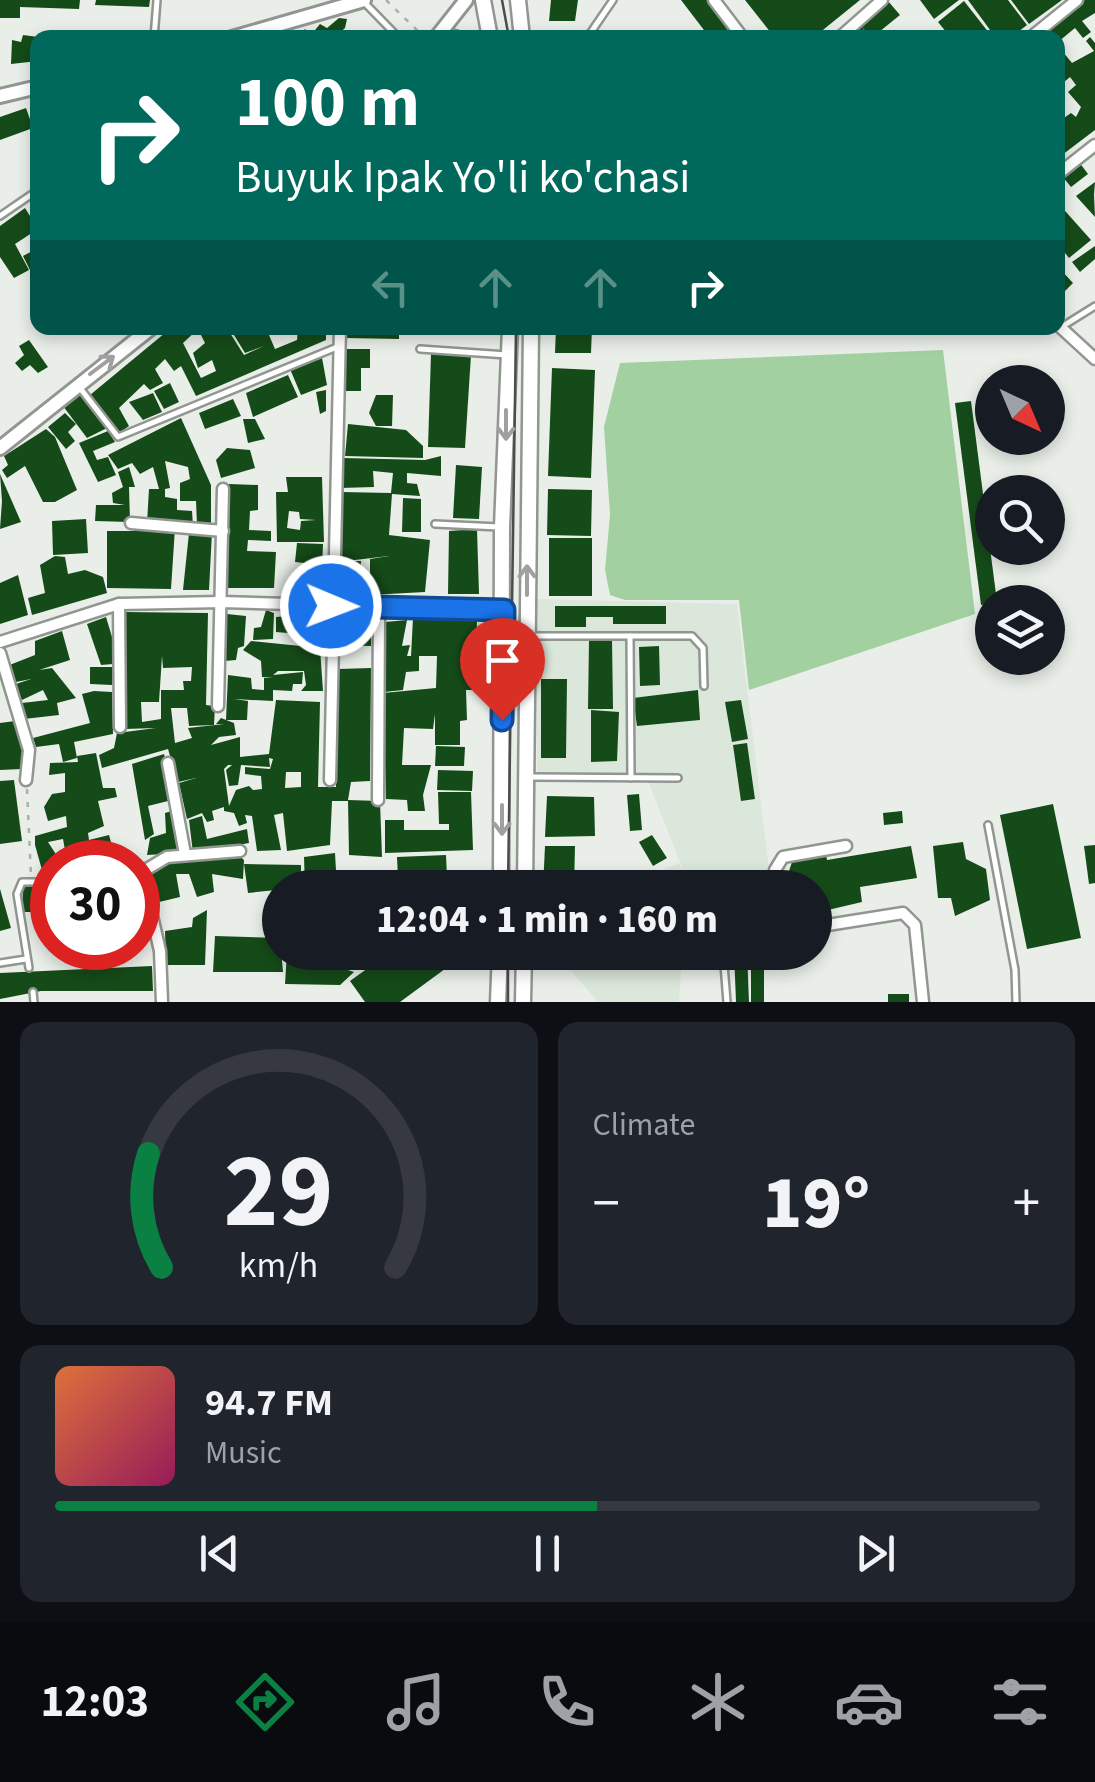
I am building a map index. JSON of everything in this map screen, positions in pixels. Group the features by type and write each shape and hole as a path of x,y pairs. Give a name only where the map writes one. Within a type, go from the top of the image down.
{"main road":[{"path":"483,0 489,30"},
{"path":"520,3 522,30"},
{"path":"501,870 502,527 510,335"},
{"path":"525,870 532,335"},
{"path":"498,1002 499,970"},
{"path":"523,1002 524,970"}],"street":[{"path":"260,30 363,0"},
{"path":"450,0 452,19"},
{"path":"443,30 466,0"},
{"path":"714,0 736,30"},
{"path":"848,30 882,0"},
{"path":"1040,30 1077,0"},
{"path":"0,96 30,89"},
{"path":"1065,169 1095,146"},
{"path":"1065,332 1095,359"},
{"path":"0,448 142,335"},
{"path":"330,780 340,335"},
{"path":"218,706 223,489"},
{"path":"132,524 224,531"},
{"path":"0,642 119,604 222,602 504,610"},
{"path":"119,604 120,727"},
{"path":"378,800 379,607"},
{"path":"0,653 29,750 26,780"},
{"path":"168,764 186,854"},
{"path":"775,870 783,856 846,846"},
{"path":"162,1002 160,951 142,872 167,857 240,851"},
{"path":"832,924 902,913 910,918 915,925 923,1002"}],"lane":[{"path":"155,30 157,0"},
{"path":"363,0 391,30"},
{"path":"596,30 613,0"},
{"path":"0,216 30,195"},
{"path":"1065,324 1095,306"},
{"path":"76,384 118,437 340,346"},
{"path":"420,349 510,355"},
{"path":"436,524 502,527"},
{"path":"527,636 699,639 704,686"},
{"path":"630,636 631,778"},
{"path":"527,776 678,778"},
{"path":"988,825 1014,970 1016,1002"},
{"path":"29,968 16,902 22,882 30,882"},
{"path":"0,963 26,959"},
{"path":"724,970 727,1002"},
{"path":"33,992 34,1002"}],"path":[{"path":"386,0 416,30"},
{"path":"26,780 30,862"}],"shaded area":[{"path":"536,599 737,604 769,870 683,870 648,781 537,775"},
{"path":"679,863 682,870 663,870"},
{"path":"571,970 681,970 679,1002 598,1002"}],"green space":[{"path":"943,350 975,614 749,690 739,600 625,600 610,595 605,570 610,515 604,427 620,363"}],"building":[{"path":"0,0 80,0 79,9 20,7 20,18 0,18"},
{"path":"96,0 150,0 149,7 95,5"},
{"path":"551,0 578,0 575,21 549,21"},
{"path":"681,0 712,0 735,30 704,30"},
{"path":"745,0 860,0 823,30 769,30"},
{"path":"920,0 959,0 934,19"},
{"path":"968,0 1008,0 1027,25 1020,30 990,30"},
{"path":"1011,0 1062,0 1029,24"},
{"path":"1083,0 1095,0 1095,13 1082,21 1091,32 1083,38 1075,28 1065,36 1065,30 1045,30"},
{"path":"888,1 900,15 881,30 851,30"},
{"path":"964,1 987,30 944,30 938,22"},
{"path":"339,18 347,19 343,30 315,30 320,24 327,28"},
{"path":"23,35 30,36 30,62 11,64 12,40 21,42"},
{"path":"1090,37 1095,43 1095,130 1065,153 1065,117 1071,113 1076,117 1081,107 1068,92 1076,85 1070,77 1065,81 1065,54 1072,63 1094,51 1086,41"},
{"path":"26,108 30,129 0,140 0,117"},
{"path":"1079,162 1088,174 1071,187 1065,174"},
{"path":"1095,182 1094,195 1095,217 1076,196"},
{"path":"25,208 30,216 30,234 15,244 29,270 14,278 0,257 0,226"},
{"path":"1065,211 1091,240 1069,258 1065,253"},
{"path":"1095,246 1095,259 1080,272 1072,262"},
{"path":"1065,274 1073,283 1065,291"},
{"path":"163,335 192,335 183,343 201,378 216,371 212,360 198,368 193,353 205,343 201,335 231,335 244,355 264,346 245,353 234,335 269,335 275,349 297,340 297,335 326,335 326,340 196,396 181,366 174,371 165,359 155,369 163,383 150,390 144,384 119,408 129,426 119,433 90,395"},
{"path":"346,335 399,335 399,339"},
{"path":"556,335 592,335 591,353 555,353"},
{"path":"29,340 48,367 38,373 30,365 22,371 15,363 24,355 19,346"},
{"path":"346,349 370,349 370,368 361,368 361,391 346,391"},
{"path":"431,354 471,355 465,448 428,447"},
{"path":"322,358 327,385 301,395 290,369"},
{"path":"552,368 595,370 591,478 548,476"},
{"path":"288,375 298,397 253,417 246,393"},
{"path":"170,383 179,402 164,409 154,391"},
{"path":"326,390 326,411 320,414 316,392"},
{"path":"79,391 107,428 87,438 63,406"},
{"path":"153,393 162,412 143,420 129,402"},
{"path":"376,395 393,395 392,426 376,426 369,413"},
{"path":"233,399 241,416 205,429 199,413"},
{"path":"971,401 981,475 975,475 975,558 955,403"},
{"path":"65,413 76,424 68,432 75,441 66,449 48,427"},
{"path":"181,418 211,485 211,525 197,525 196,501 180,501 180,483 190,479 188,467 165,461 170,488 165,489 165,497 177,499 177,510 192,511 193,526 147,523 149,489 159,489 153,467 140,474 132,463 118,469 108,455"},
{"path":"243,419 255,419 265,439 248,443"},
{"path":"348,424 406,430 423,446 423,458 345,456"},
{"path":"46,429 55,437 77,490 55,502 43,502 25,466 7,478 2,470 8,465 4,456"},
{"path":"108,431 115,442 93,451 97,460 108,457 116,475 98,482 79,443"},
{"path":"227,448 250,450 255,468 221,478 216,460"},
{"path":"441,456 441,476 407,473 407,483 417,484 420,496 392,494 389,535 430,540 425,592 370,595 370,559 389,556 346,561 361,561 359,593 341,592 342,492 391,493 393,473 373,471 374,487 340,488 344,458 425,460"},
{"path":"456,465 482,467 479,519 453,518"},
{"path":"129,467 135,487 129,487 130,522 95,521 96,505 125,505 113,503 112,493 123,487 118,472"},
{"path":"0,474 21,522 0,529 2,501"},
{"path":"286,477 322,477 324,542 277,542 276,492 288,492","holes":["289,511 299,512 300,519 316,520 301,521 300,530 287,528"]},
{"path":"229,484 258,485 258,510 250,511 249,530 271,531 271,541 248,540 247,551 276,552 274,588 227,588"},
{"path":"548,489 592,490 591,536 547,535"},
{"path":"403,498 421,499 421,532 402,532"},
{"path":"86,519 88,553 53,555 52,521"},
{"path":"134,526 175,528 171,589 107,588 107,531 134,531"},
{"path":"477,529 479,594 448,594 449,531"},
{"path":"212,532 209,590 183,590 189,533"},
{"path":"549,538 592,538 592,596 549,596"},
{"path":"297,543 323,544 321,593 290,592 291,577 305,578 304,563 295,562"},
{"path":"55,556 65,557 68,574 85,570 103,577 107,593 32,615 28,598 45,593 40,565"},
{"path":"976,565 992,565 995,585 978,585"},
{"path":"18,575 28,615 0,624 0,583"},
{"path":"555,606 666,606 666,624 613,624 613,617 586,617 586,627 555,627"},
{"path":"266,610 274,613 273,639 253,640 254,628 261,627"},
{"path":"126,612 208,613 206,705 215,706 214,725 189,726 187,708 171,708 175,743 192,738 188,728 224,724 216,724 221,718 234,723 236,735 219,737 211,745 240,737 240,757 269,754 276,700 320,702 318,787 336,787 338,669 371,668 370,781 351,782 348,800 380,801 382,857 349,855 348,801 332,801 330,845 287,851 283,813 274,815 281,850 257,851 252,816 245,815 247,823 239,826 234,813 224,811 224,807 212,811 214,820 207,822 202,813 187,819 179,783 196,778 178,782 168,749 102,768 99,755 114,748 117,733 156,728 125,729","holes":["162,656 163,668 192,667 191,681 183,681 184,690 161,690 161,719 142,722 141,702 159,702","269,758 273,759 270,769 245,767 245,774 261,776 262,789 249,786 236,790 229,806 224,769 228,765 232,765 226,770 229,786 238,785 241,765 270,767","286,772 301,772 301,787 285,788"]},
{"path":"227,614 246,616 244,646 238,648 236,660 225,661"},
{"path":"288,616 288,633 276,632 276,617"},
{"path":"106,617 113,664 101,665 87,624"},
{"path":"336,618 371,619 371,646 335,645"},
{"path":"413,618 477,620 475,690 466,690 467,720 460,721 460,745 435,745 435,714 433,729 404,728 402,765 431,765 423,795 425,811 408,811 407,800 386,799 383,693 436,688 437,656 419,656 419,671 406,672 403,690 384,692 385,622 407,620 402,646 410,645 407,656 411,656"},
{"path":"297,620 322,620 320,627 309,629 309,636 296,635"},
{"path":"62,631 70,660 39,670 52,668 76,698 57,703 59,715 24,719 22,703 48,700 43,690 22,700 13,685 31,679 11,683 7,666 35,655 35,641"},
{"path":"612,640 613,709 588,709 589,641"},
{"path":"251,641 320,648 323,691 301,691 306,685 304,671 278,671 273,675 303,672 302,684 293,684 292,691 273,690 273,701 234,699 248,701 247,720 226,720 228,675 251,678 252,689 264,690 264,678 273,678 262,677 261,661 243,650"},
{"path":"659,646 660,685 640,686 639,647"},
{"path":"90,667 113,667 112,685 90,684"},
{"path":"541,679 567,679 566,758 541,758"},
{"path":"698,690 700,720 637,726 633,698"},
{"path":"112,692 113,734 74,742 77,758 63,762 59,744 36,747 33,738 90,723 82,694"},
{"path":"741,700 748,739 732,742 725,702"},
{"path":"591,710 619,712 617,761 591,762"},
{"path":"15,721 23,748 22,769 0,770 0,723"},
{"path":"747,743 755,799 741,801 733,745"},
{"path":"436,746 465,747 464,766 435,766"},
{"path":"96,753 103,788 115,788 117,797 98,801 104,826 88,833 89,840 35,840 35,836 67,827 66,816 48,821 44,807 52,794 65,792 65,773 49,775 50,763 78,762 77,756"},
{"path":"164,754 176,799 148,806 154,834 145,840 132,764"},
{"path":"438,770 473,771 472,791 437,790"},
{"path":"14,780 22,841 0,844 0,781"},
{"path":"438,792 471,792 473,850 385,853 385,820 404,820 404,830 449,830 449,824 439,824"},
{"path":"639,794 642,830 630,831 627,795"},
{"path":"547,796 594,797 595,836 545,837"},
{"path":"1053,804 1081,938 1027,949 1000,815"},
{"path":"175,810 181,853 160,854 160,840 150,840 166,833 165,813"},
{"path":"902,811 903,823 884,825 883,813"},
{"path":"202,816 207,839 247,829 249,843 193,853 189,820"},
{"path":"652,835 667,858 653,866 639,842"},
{"path":"963,842 966,859 986,869 990,900 955,916 951,898 938,898 933,846"},
{"path":"1095,845 1095,883 1089,884 1084,846"},
{"path":"545,846 575,846 574,870 544,870"},
{"path":"911,846 917,878 860,887 862,902 832,909 832,870 789,870 793,859 826,854 827,860"},
{"path":"236,853 244,860 243,879 212,874 214,892 197,897 189,874 176,874 180,897 160,902 160,866 166,860"},
{"path":"335,853 336,870 304,870 304,857"},
{"path":"446,855 447,870 398,870 397,857"},
{"path":"244,864 301,865 301,870 262,870 262,892 248,893"},
{"path":"23,887 30,887 30,912 22,912"},
{"path":"0,889 11,928 0,931"},
{"path":"207,910 205,965 166,965 165,931 192,927 193,918"},
{"path":"215,936 262,937 262,970 283,972 213,972"},
{"path":"152,970 153,991 41,991 0,999 0,973"},
{"path":"286,970 354,972 340,985 285,984"},
{"path":"365,970 444,970 400,1002 365,1002 350,981"},
{"path":"735,970 748,970 749,1002 736,1002"},
{"path":"751,970 764,970 764,1002 751,1002"},
{"path":"888,994 909,994 909,1002 888,1002"}],"tram line":[{"path":"502,0 508,30"},
{"path":"508,870 516,335"},
{"path":"508,970 508,1002"}],"slow traffic":[{"path":"502,689 503,633"}],"route":[{"path":"331,606 504,610 502,720"}]}
